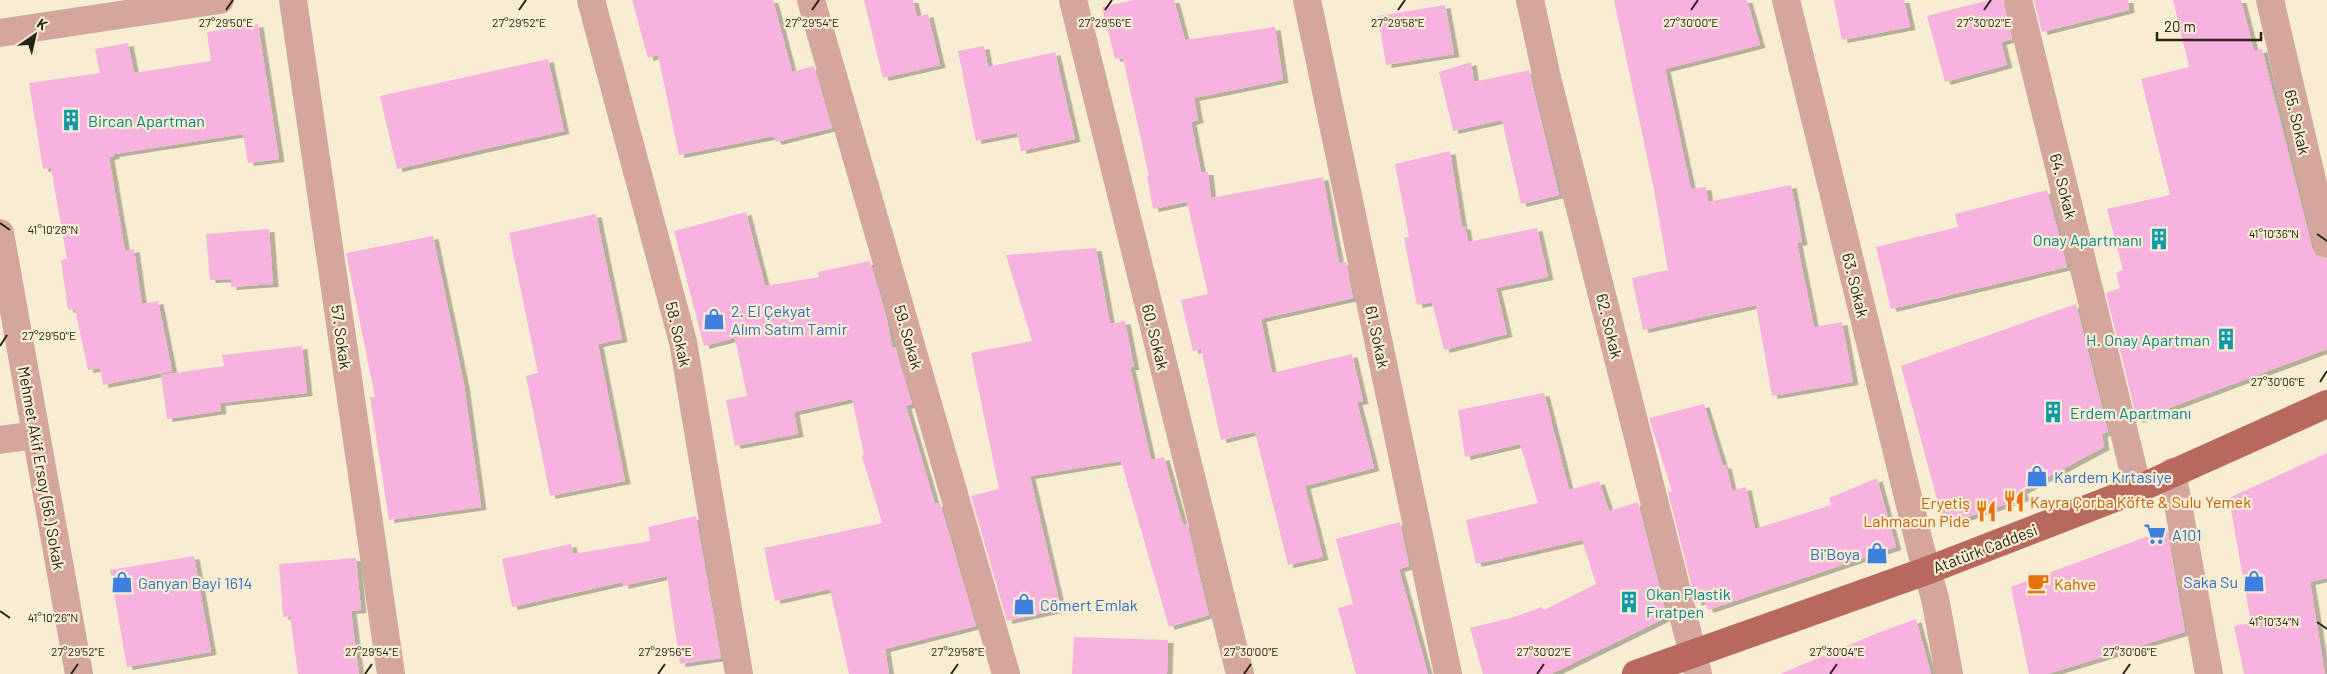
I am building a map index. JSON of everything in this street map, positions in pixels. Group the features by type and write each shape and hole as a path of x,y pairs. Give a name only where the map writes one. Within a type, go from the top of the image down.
{"main road":[{"name":"Atatürk Caddesi","path":"1636,674 1696,663 2138,489 2172,472 2327,404"}],"street":[{"path":"0,33 220,0"},
{"name":"57. Sokak","path":"293,0 391,674"},
{"name":"58. Sokak","path":"591,0 683,342 739,674"},
{"name":"59. Sokak","path":"811,0 1006,674"},
{"name":"60. Sokak","path":"1073,0 1240,674"},
{"name":"61. Sokak","path":"1307,0 1448,674"},
{"name":"62. Sokak","path":"1530,0 1549,88 1696,663"},
{"name":"63. Sokak","path":"1786,0 1926,571 1935,598 1949,674"},
{"name":"64. Sokak","path":"2018,0 2138,489"},
{"name":"65. Sokak","path":"2270,0 2327,244"},
{"name":"Mehmet Akif Ersoy (56.) Sokak","path":"0,233 79,674"},
{"path":"0,440 36,435"},
{"path":"2172,472 2209,674"}],"building":[{"path":"632,0 773,0 792,72 814,66 832,128 776,142 774,136 679,155 658,55 648,58"},
{"path":"864,0 913,0 917,17 928,14 940,65 883,78"},
{"path":"1133,0 1174,0 1185,40 1275,27 1283,80 1194,98 1198,120 1191,122 1201,172 1208,172 1211,198 1323,177 1339,263 1346,262 1353,298 1261,319 1272,373 1352,354 1363,401 1357,402 1374,468 1305,486 1323,557 1288,565 1255,432 1221,440 1201,349 1193,351 1181,300 1208,294 1187,202 1153,209 1147,176 1149,176 1123,58 1115,59 1102,7"},
{"path":"1614,0 1747,0 1760,45 1665,69 1691,189 1706,187 1708,202 1791,185 1802,242 1797,243 1814,327 1842,322 1853,382 1772,396 1756,305 1643,330 1632,278 1668,270 1654,190"},
{"path":"1834,0 1904,0 1910,27 1842,40"},
{"path":"1989,0 2003,0 2012,39 2001,42 2007,65 1945,82 1927,16"},
{"path":"2034,0 2128,0 2129,10 2042,32"},
{"path":"2173,0 2241,0 2254,51 2262,49 2312,248 2316,255 2327,259 2327,349 2137,420 2106,293 2120,288 2116,273 2123,270 2107,209 2170,195 2141,79 2189,67"},
{"path":"1445,5 1454,54 1386,65 1378,16"},
{"path":"258,24 279,159 248,163 243,134 114,154 114,156 109,157 125,251 134,249 142,304 158,301 172,371 103,385 100,368 88,370 75,309 68,310 61,260 67,259 51,168 43,169 29,83 100,73 95,49 128,43 134,73 211,61 207,32"},
{"path":"984,46 988,67 1055,52 1075,139 1021,151 1017,133 976,141 958,51"},
{"path":"548,59 564,131 397,169 380,96"},
{"path":"1471,62 1474,82 1529,70 1559,195 1521,204 1502,120 1453,131 1439,72"},
{"path":"1450,151 1462,227 1465,226 1468,242 1537,228 1548,277 1496,288 1507,334 1444,350 1432,302 1417,305 1404,238 1409,237 1395,164"},
{"path":"2047,190 2067,267 1891,309 1876,247 1958,227 1955,214"},
{"path":"746,212 765,286 819,277 818,272 870,261 886,315 892,347 895,347 912,404 906,406 935,504 940,503 976,626 885,649 889,674 849,674 830,589 775,601 764,548 882,523 862,456 864,455 852,399 794,412 798,434 735,446 726,400 747,396 735,338 704,346 674,231"},
{"path":"596,214 622,339 598,344 625,481 550,496 526,376 538,373 509,233"},
{"path":"269,229 273,284 231,287 231,279 210,280 206,234"},
{"path":"433,236 464,384 481,507 389,520 370,397 375,397 346,253"},
{"path":"1096,248 1110,324 1125,321 1134,367 1130,367 1151,460 1164,457 1183,525 1187,524 1209,615 1169,627 1121,461 1030,476 1061,609 1007,621 971,496 999,489 971,353 1032,341 1006,255"},
{"path":"2076,304 2108,432 2102,434 2104,447 2022,491 2024,498 1944,525 1901,366"},
{"path":"302,346 307,393 220,403 221,411 167,419 161,375 224,366 222,355"},
{"path":"1544,393 1569,490 1599,481 1609,511 1638,502 1667,617 1551,674 1483,674 1470,628 1511,618 1542,607 1544,610 1596,584 1582,540 1476,564 1466,520 1538,503 1520,444 1465,457 1458,410"},
{"path":"1704,404 1723,466 1726,465 1732,491 1746,487 1755,529 1831,505 1829,498 1877,478 1896,547 1708,610 1704,600 1696,603 1668,492 1672,491 1649,418"},
{"path":"2327,453 2327,578 2310,582 2325,674 2244,674 2234,626 2251,623 2229,498"},
{"path":"696,516 721,658 680,664 667,576 623,586 623,582 512,607 502,559 571,544 573,554 650,541 648,527"},
{"path":"1400,522 1409,566 1399,569 1428,674 1356,674 1338,608 1353,604 1336,539"},
{"path":"2167,529 2185,632 2047,674 2029,674 2011,587"},
{"path":"194,556 211,652 127,667 110,570"},
{"path":"356,558 361,610 351,611 359,674 298,674 290,616 283,617 279,564"},
{"path":"1916,619 1931,674 1780,674 1880,632"},
{"path":"1074,637 1168,640 1167,674 1072,674"}],"place":[{"name":"Bircan Apartman","path":"71,120"},
{"name":"Onay Apartmanı","path":"2159,239"},
{"name":"2. El Çekyat Alım Satım Tamir","path":"714,319"},
{"name":"H. Onay Apartman","path":"2226,339"},
{"name":"Erdem Apartmanı","path":"2053,412"},
{"name":"Kardem Kırtasiye","path":"2037,476"},
{"name":"Kayra Çorba Köfte & Sulu Yemek","path":"2014,501"},
{"name":"Eryetiş Lahmacun Pide","path":"1986,511"},
{"name":"A101","path":"2155,534"},
{"name":"Bi'Boya","path":"1877,553"},
{"name":"Saka Su","path":"2254,581"},
{"name":"Ganyan Bayi 1614","path":"122,582"},
{"name":"Kahve","path":"2038,583"},
{"name":"Okan Plastik Fıratpen","path":"1629,602"},
{"name":"Cömert Emlak","path":"1024,604"}]}
